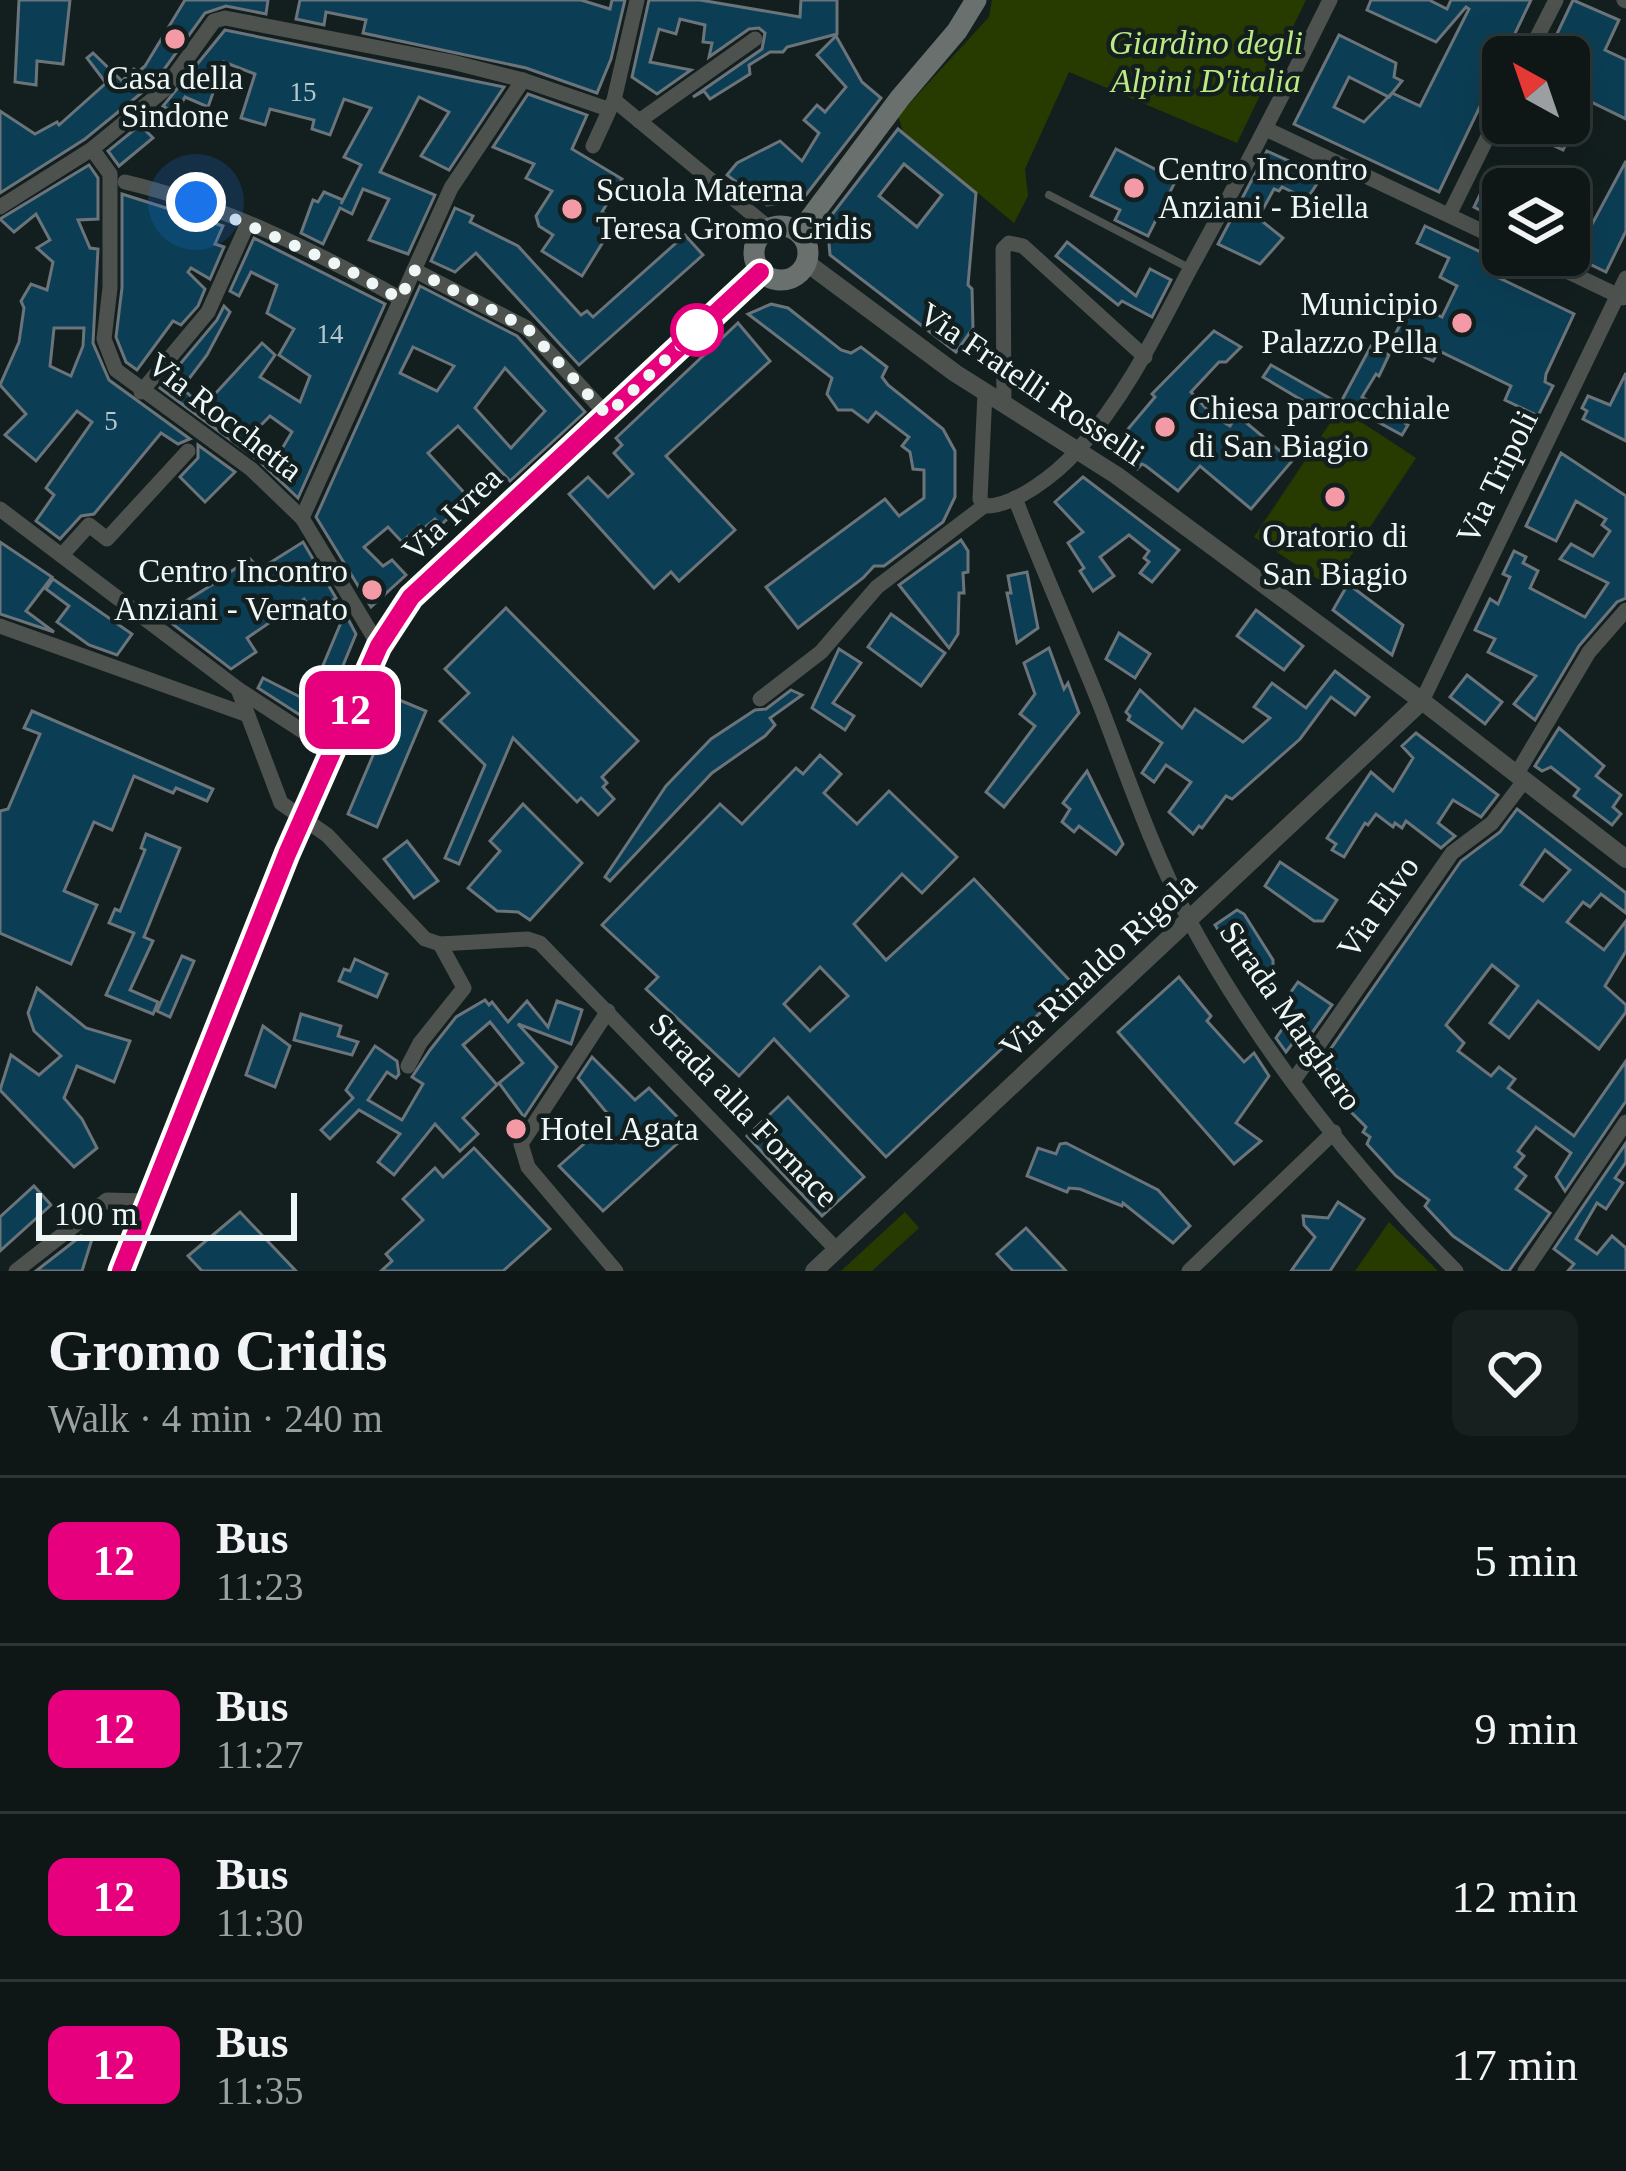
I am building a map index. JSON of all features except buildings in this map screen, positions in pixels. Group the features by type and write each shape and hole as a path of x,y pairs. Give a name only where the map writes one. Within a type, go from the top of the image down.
{"main road":[{"path":"800,233 976,0"},
{"path":"787,226 800,233 808,247 807,262 795,277 767,278 760,272 753,248 762,233 787,226"},
{"name":"Via Ivrea","path":"121,1271 303,819 379,646 411,597 760,272"}],"street":[{"path":"592,146 611,104 637,0"},
{"path":"760,698 821,652 877,587 984,506 998,507 1015,498 1077,452 1145,356 1330,0"},
{"path":"1538,36 1556,0"},
{"path":"0,207 92,149 164,90 214,21 226,18 273,24 524,80 611,104 639,121 770,228"},
{"path":"639,121 755,39"},
{"path":"302,518 451,188 524,80"},
{"path":"1266,129 1482,231"},
{"path":"1449,215 1484,144"},
{"name":"Via Rocchetta","path":"92,149 110,174 110,288 104,339 116,370 196,442 251,469 302,518 379,646"},
{"path":"125,182 196,202 248,224 400,299"},
{"path":"141,392 208,312 248,224"},
{"path":"1004,405 1003,249 1009,243 1023,246 1145,356"},
{"name":"Via Fratelli Rosselli","path":"807,262 985,393 1116,475 1626,859"},
{"path":"414,270 527,328 607,415"},
{"path":"1576,276 1622,298"},
{"name":"Via Tripoli","path":"1422,701 1622,298 1626,278"},
{"path":"984,506 980,500 985,393"},
{"path":"62,555 89,525 107,539 196,442"},
{"name":"Strada Marghero","path":"1015,498 1160,859 1190,921 1226,983 1294,1080 1392,1207 1456,1271"},
{"path":"0,508 238,689 333,751"},
{"name":"Via Elvo","path":"1294,1080 1452,853 1492,823 1589,652 1626,610"},
{"path":"0,626 245,714"},
{"path":"238,689 281,803 327,836 425,939 440,944 464,988 420,1043 408,1066"},
{"name":"Via Rinaldo Rigola","path":"814,1271 1422,701"},
{"path":"253,732 292,728"},
{"name":"Strada alla Fornace","path":"440,944 528,939 550,951 837,1250"},
{"name":"Strada alla Fornace","path":"608,1011 521,1144 528,1167 616,1271"},
{"path":"1525,1271 1626,1122"},
{"path":"1190,1271 1334,1132"},
{"path":"16,1271 107,1201 146,1201"}],"lane":[{"path":"1049,195 1190,269"}],"green space":[{"name":"Giardino degli Alpini D'italia","path":"992,0 1306,0 1237,143 1069,72 1025,169 1028,196 1014,223 903,131 898,116 989,17"},
{"name":"Oratorio di San Biagio","path":"1340,408 1416,458 1330,587 1254,537"},
{"path":"905,1212 919,1228 872,1271 841,1271"},
{"path":"1389,1222 1438,1271 1355,1271"}],"bus line":[{"name":"12","path":"121,1271 287,854 379,646 411,597 760,272"}],"place":[{"name":"Casa della Sindone","path":"175,39"},
{"name":"Centro Incontro Anziani - Biella","path":"1134,188"},
{"name":"Scuola Materna Teresa Gromo Cridis","path":"572,209"},
{"name":"Municipio Palazzo Pella","path":"1462,323"},
{"name":"Chiesa parrocchiale di San Biagio","path":"1165,427"},
{"name":"Oratorio di San Biagio","path":"1335,497"},
{"name":"Centro Incontro Anziani - Vernato","path":"372,590"},
{"name":"Hotel Agata","path":"516,1129"}],"route":[{"path":"196,202 345,268 400,299 414,270 527,328 607,415 697,330"}]}
